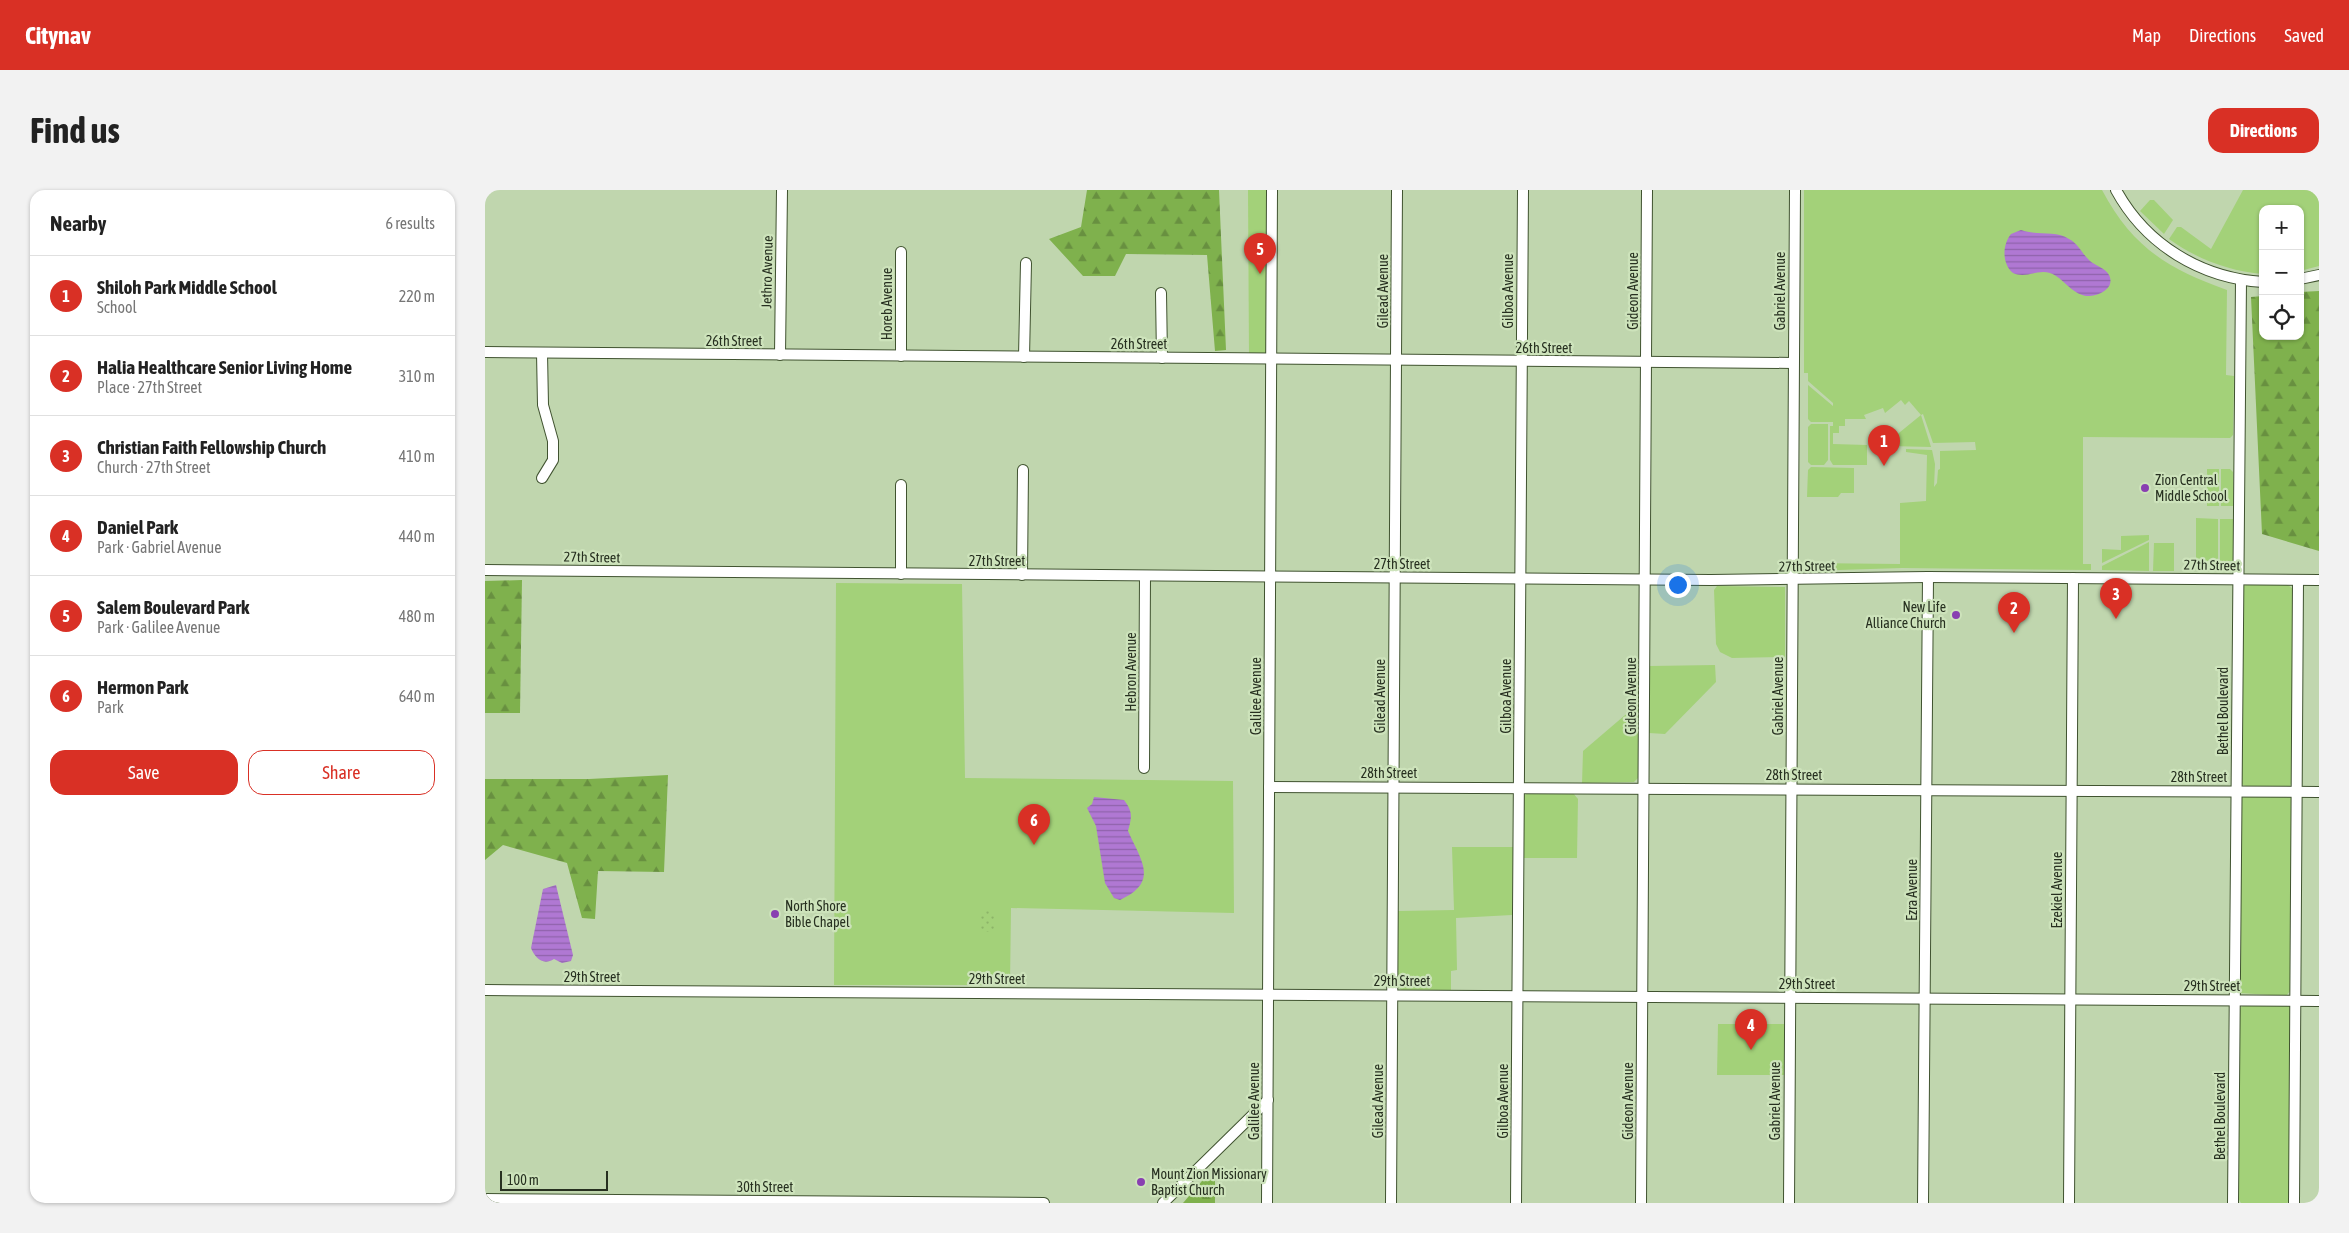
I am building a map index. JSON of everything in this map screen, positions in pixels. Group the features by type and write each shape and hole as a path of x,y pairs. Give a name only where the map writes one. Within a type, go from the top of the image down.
{"street":[{"name":"Jethro Avenue","path":"780,355 782,190"},
{"name":"Galilee Avenue","path":"1267,1203 1272,190"},
{"name":"Gilead Avenue","path":"1391,1203 1397,190"},
{"name":"Gilboa Avenue","path":"1516,1203 1523,190"},
{"name":"Gideon Avenue","path":"1641,1203 1647,190"},
{"name":"Gabriel Avenue","path":"1789,1203 1795,190"},
{"path":"2115,190 2142,227 2167,249 2200,268 2241,280 2259,282"},
{"name":"Horeb Avenue","path":"901,252 901,356"},
{"path":"1024,357 1026,263"},
{"path":"2304,279 2319,275"},
{"name":"Bethel Boulevard","path":"2233,1203 2241,280"},
{"path":"1161,293 1162,358"},
{"name":"26th Street","path":"485,352 1793,363"},
{"path":"542,353 543,405 553,441 553,460 542,478"},
{"path":"1022,575 1023,470"},
{"path":"901,485 901,574"},
{"name":"27th Street","path":"485,570 1646,580 1792,580 1928,577 2319,580"},
{"name":"Hebron Avenue","path":"1144,768 1145,576"},
{"name":"Ezra Avenue","path":"1923,1203 1928,577"},
{"name":"Ezekiel Avenue","path":"2069,1203 2073,578"},
{"path":"2294,1203 2298,580"},
{"name":"28th Street","path":"1269,787 2319,792"},
{"name":"29th Street","path":"485,990 2319,1000"},
{"path":"1163,1203 1268,1100"},
{"name":"30th Street","path":"485,1199 1044,1203"}],"green space":[{"path":"1087,190 1219,190 1226,350 1215,351 1207,255 1126,254 1115,276 1083,276 1049,239 1081,227"},
{"path":"1248,190 1272,190 1271,359 1249,359"},
{"path":"1804,190 2102,190 2126,227 2154,254 2187,274 2227,290 2226,375 2234,376 2233,435 2230,438 2083,437 2083,564 2091,564 2091,570 1902,568 1807,571 1807,563 1900,564 1900,503 1926,501 1927,455 1906,452 1906,449 1932,450 1935,464 1934,487 1937,483 1938,470 1940,469 1940,451 1976,450 1975,442 1933,443 1923,414 1921,415 1909,401 1905,405 1901,400 1885,413 1883,408 1864,415 1866,419 1845,419 1845,426 1839,426 1839,433 1833,433 1833,444 1867,445 1867,465 1833,465 1830,460 1830,426 1833,426 1833,422 1811,422 1808,419 1808,385 1833,406 1833,403 1808,381 1808,373 1804,373"},
{"path":"2243,190 2319,190 2319,266 2304,270 2304,205 2259,205 2259,273 2237,270 2213,263 2169,239 2177,227 2181,227 2211,249"},
{"path":"2150,200 2154,200 2173,220 2164,234 2140,211"},
{"path":"2319,291 2319,551 2262,534 2251,297 2259,296 2259,340 2304,340 2304,292"},
{"path":"1921,415 1931,447 1889,446 1889,441"},
{"path":"1811,424 1828,424 1828,460 1824,465 1811,465 1808,462 1808,427"},
{"path":"1811,467 1854,468 1854,493 1841,493 1838,497 1807,497 1808,470"},
{"path":"2207,469 2219,469 2219,506 2207,506"},
{"path":"2221,469 2230,469 2233,472 2233,506 2221,506"},
{"path":"2196,518 2218,519 2218,561 2196,561"},
{"path":"2220,519 2233,519 2233,561 2220,561"},
{"path":"2149,535 2149,540 2102,563 2102,549 2121,550 2121,536"},
{"path":"2149,542 2149,571 2102,570 2102,566"},
{"path":"2154,543 2174,543 2174,571 2153,571"},
{"path":"522,580 520,713 485,713 485,581"},
{"path":"836,583 962,584 965,778 1233,781 1234,913 1011,908 1010,985 834,985"},
{"path":"2249,584 2288,585 2293,589 2292,781 2290,786 2286,787 2246,786 2241,784 2243,586"},
{"path":"1717,586 1785,587 1785,657 1732,658 1720,652 1716,644 1714,590"},
{"path":"1715,665 1716,682 1665,734 1649,733 1650,666"},
{"path":"1638,704 1638,778 1634,782 1582,783 1583,751"},
{"path":"668,775 664,872 598,871 595,919 582,918 567,863 503,845 485,860 485,779 589,779"},
{"path":"1528,793 1573,793 1578,799 1577,858 1522,858 1523,796"},
{"path":"2289,797 2292,799 2291,990 2286,996 2240,993 2241,798"},
{"path":"1452,847 1513,847 1512,915 1456,918 1457,970 1451,971 1451,991 1403,991 1398,987 1398,911 1454,910"},
{"path":"979,909 995,909 996,932 979,932"},
{"path":"2244,1005 2287,1005 2291,1007 2289,1201 2287,1203 2241,1203 2238,1198 2239,1009"},
{"path":"1718,1024 1784,1024 1784,1075 1717,1075"},
{"path":"1215,1166 1215,1203 1183,1203"}],"shaded area":[{"path":"2021,230 2064,236 2072,241 2090,261 2109,275 2110,284 2108,288 2095,295 2086,296 2076,292 2050,273 2041,272 2018,275 2013,273 2005,260 2006,243 2011,234"},
{"path":"1094,797 1124,800 1130,811 1131,818 1128,831 1144,870 1140,886 1120,900 1114,898 1105,883 1096,826 1087,808 1092,804"},
{"path":"556,885 573,955 571,961 562,963 554,959 546,962 540,960 531,948 543,889"}],"place":[{"name":"Salem Boulevard Park","path":"1260,274"},
{"name":"Shiloh Park Middle School","path":"1884,466"},
{"name":"Zion Central Middle School","path":"2145,488"},
{"name":"New Life Alliance Church","path":"1956,615"},
{"name":"Christian Faith Fellowship Church","path":"2116,619"},
{"name":"Halia Healthcare Senior Living Home","path":"2014,633"},
{"name":"Hermon Park","path":"1034,845"},
{"name":"North Shore Bible Chapel","path":"775,914"},
{"name":"Daniel Park","path":"1751,1050"},
{"name":"Mount Zion Missionary Baptist Church","path":"1141,1182"}]}
